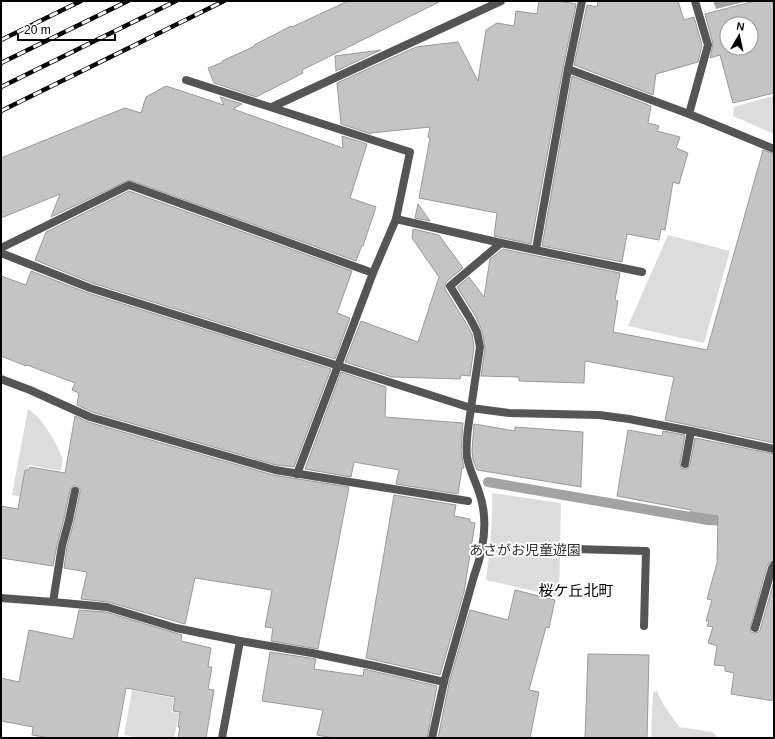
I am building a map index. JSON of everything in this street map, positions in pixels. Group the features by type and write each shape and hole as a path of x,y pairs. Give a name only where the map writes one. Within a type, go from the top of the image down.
{"street":[{"path":"272,107 501,1"},
{"path":"536,249 568,69 582,1"},
{"path":"689,114 708,45 695,1"},
{"path":"568,69 689,114 774,149"},
{"path":"186,80 410,152 396,219 373,274 297,474"},
{"path":"1,248 129,185 373,274"},
{"path":"396,219 501,243 642,272"},
{"path":"432,738 444,682 483,547 485,519 480,493 467,458 466,447 470,408 480,347 477,332 472,320 450,286 501,243"},
{"path":"1,253 90,288 470,408 509,412 599,415 629,419 774,449"},
{"path":"1,379 30,390 90,417 275,470 468,501"},
{"path":"685,464 691,431"},
{"path":"53,602 62,546 75,491"},
{"path":"574,549 646,551 644,626"},
{"path":"755,628 774,565"},
{"path":"1,598 107,607 176,628 240,641 312,653 444,682"},
{"path":"222,738 240,641"}],"green space":[{"path":"772,96 774,100 774,134 733,116 734,107"},
{"path":"668,235 730,251 704,343 628,326"},
{"path":"28,409 39,418 53,438 63,459 61,471 29,465 28,470 25,469 23,497 12,495"},
{"name":"あさがお児童遊園","path":"492,493 561,503 559,597 486,580 491,536"},
{"path":"132,690 174,698 171,712 179,713 174,738 139,738 124,735"},
{"path":"657,691 663,704 679,727 712,732 719,738 651,738 653,692"}],"shaded area":[{"path":"713,1 748,1 716,9"}],"building":[{"path":"348,1 441,1 302,70 303,73 256,97 214,83 208,68 255,46 254,45 291,26 292,27"},
{"path":"539,1 559,1 576,4 531,244 494,236 497,213 419,198 430,138 428,137 430,127 371,134 341,124 337,83 416,47 458,42 478,81 486,30 497,23 514,26 516,11 537,14"},
{"path":"598,1 678,1 684,20 694,17 702,45 698,62 656,74 653,95 574,65 587,5 597,7"},
{"path":"755,1 774,1 774,93 733,103 720,56 759,56 759,16 719,16 719,55 710,58 713,44 705,14"},
{"path":"381,50 336,71 335,56"},
{"path":"572,76 651,106 648,123 659,126 657,131 680,137 676,148 688,153 679,184 673,182 665,230 661,229 659,240 627,234 622,262 542,246"},
{"path":"166,86 224,105 220,97 242,104 233,109 343,148 342,136 367,144 350,198 376,207 363,246 362,245 356,261 129,180 51,217 60,194 1,218 1,158 125,108 141,113 146,97"},
{"path":"763,150 774,154 774,443 665,420 674,377 585,361 584,383 519,381 519,377 481,376 485,348 482,331 476,317 457,287 469,277 484,297 490,259 503,249 620,273 615,300 618,301 613,332 707,350"},
{"path":"129,191 352,271 337,313 350,318 335,359 92,283 35,260 46,232"},
{"path":"418,204 430,221 415,218"},
{"path":"413,229 439,235 463,268 446,282 445,289 472,334 474,347 470,376 461,375 460,379 392,377 345,362 361,321 418,342 439,277 412,238"},
{"path":"31,271 88,293 331,369 294,467 276,465 92,412 77,405 79,393 72,390 75,383 1,356 1,276 26,285"},
{"path":"341,372 386,387 385,417 463,423 461,451 464,468 462,468 458,494 396,484 399,470 354,462 351,477 305,469"},
{"path":"75,416 88,422 273,475 349,487 318,649 271,641 273,628 265,627 272,590 195,578 185,624 108,602 81,599 87,572 64,568 67,547 80,492 80,489 76,486 73,486 70,490 53,566 1,558 1,506 18,509 25,470 29,470 30,467 65,473"},
{"path":"474,424 515,431 515,427 583,432 581,487 477,470 473,460 472,451"},
{"path":"628,430 662,436 663,431 685,435 680,463 681,468 684,469 687,469 690,465 695,438 774,454 774,560 767,566 750,629 751,632 754,633 759,632 760,630 774,581 774,701 731,694 734,673 725,671 725,666 714,665 717,646 708,643 713,627 707,626 709,621 706,621 712,600 707,599 717,563 718,516 691,512 691,510 617,496"},
{"path":"394,495 456,505 454,516 470,519 470,522 475,523 464,592 440,675 366,658"},
{"path":"515,590 555,600 549,628 546,627 529,690 539,692 530,738 438,738 449,683 470,610 508,620"},
{"path":"79,610 106,612 182,635 181,641 211,648 208,667 212,667 208,689 214,690 206,738 178,738 180,712 173,711 175,697 126,688 117,738 50,738 32,735 33,727 1,721 1,678 19,682 29,630 73,639"},
{"path":"270,652 316,659 314,669 363,676 364,669 437,686 427,738 333,738 317,735 323,710 262,701"},
{"path":"588,654 649,655 647,738 585,738"}],"waterway":[{"path":"488,482 708,520 731,521"}],"railway":[{"path":"1,40 81,1"},
{"path":"1,63 128,1"},
{"path":"1,87 176,1"},
{"path":"1,111 224,1"}],"district":[{"name":"桜ケ丘北町","path":"576,591"}]}
